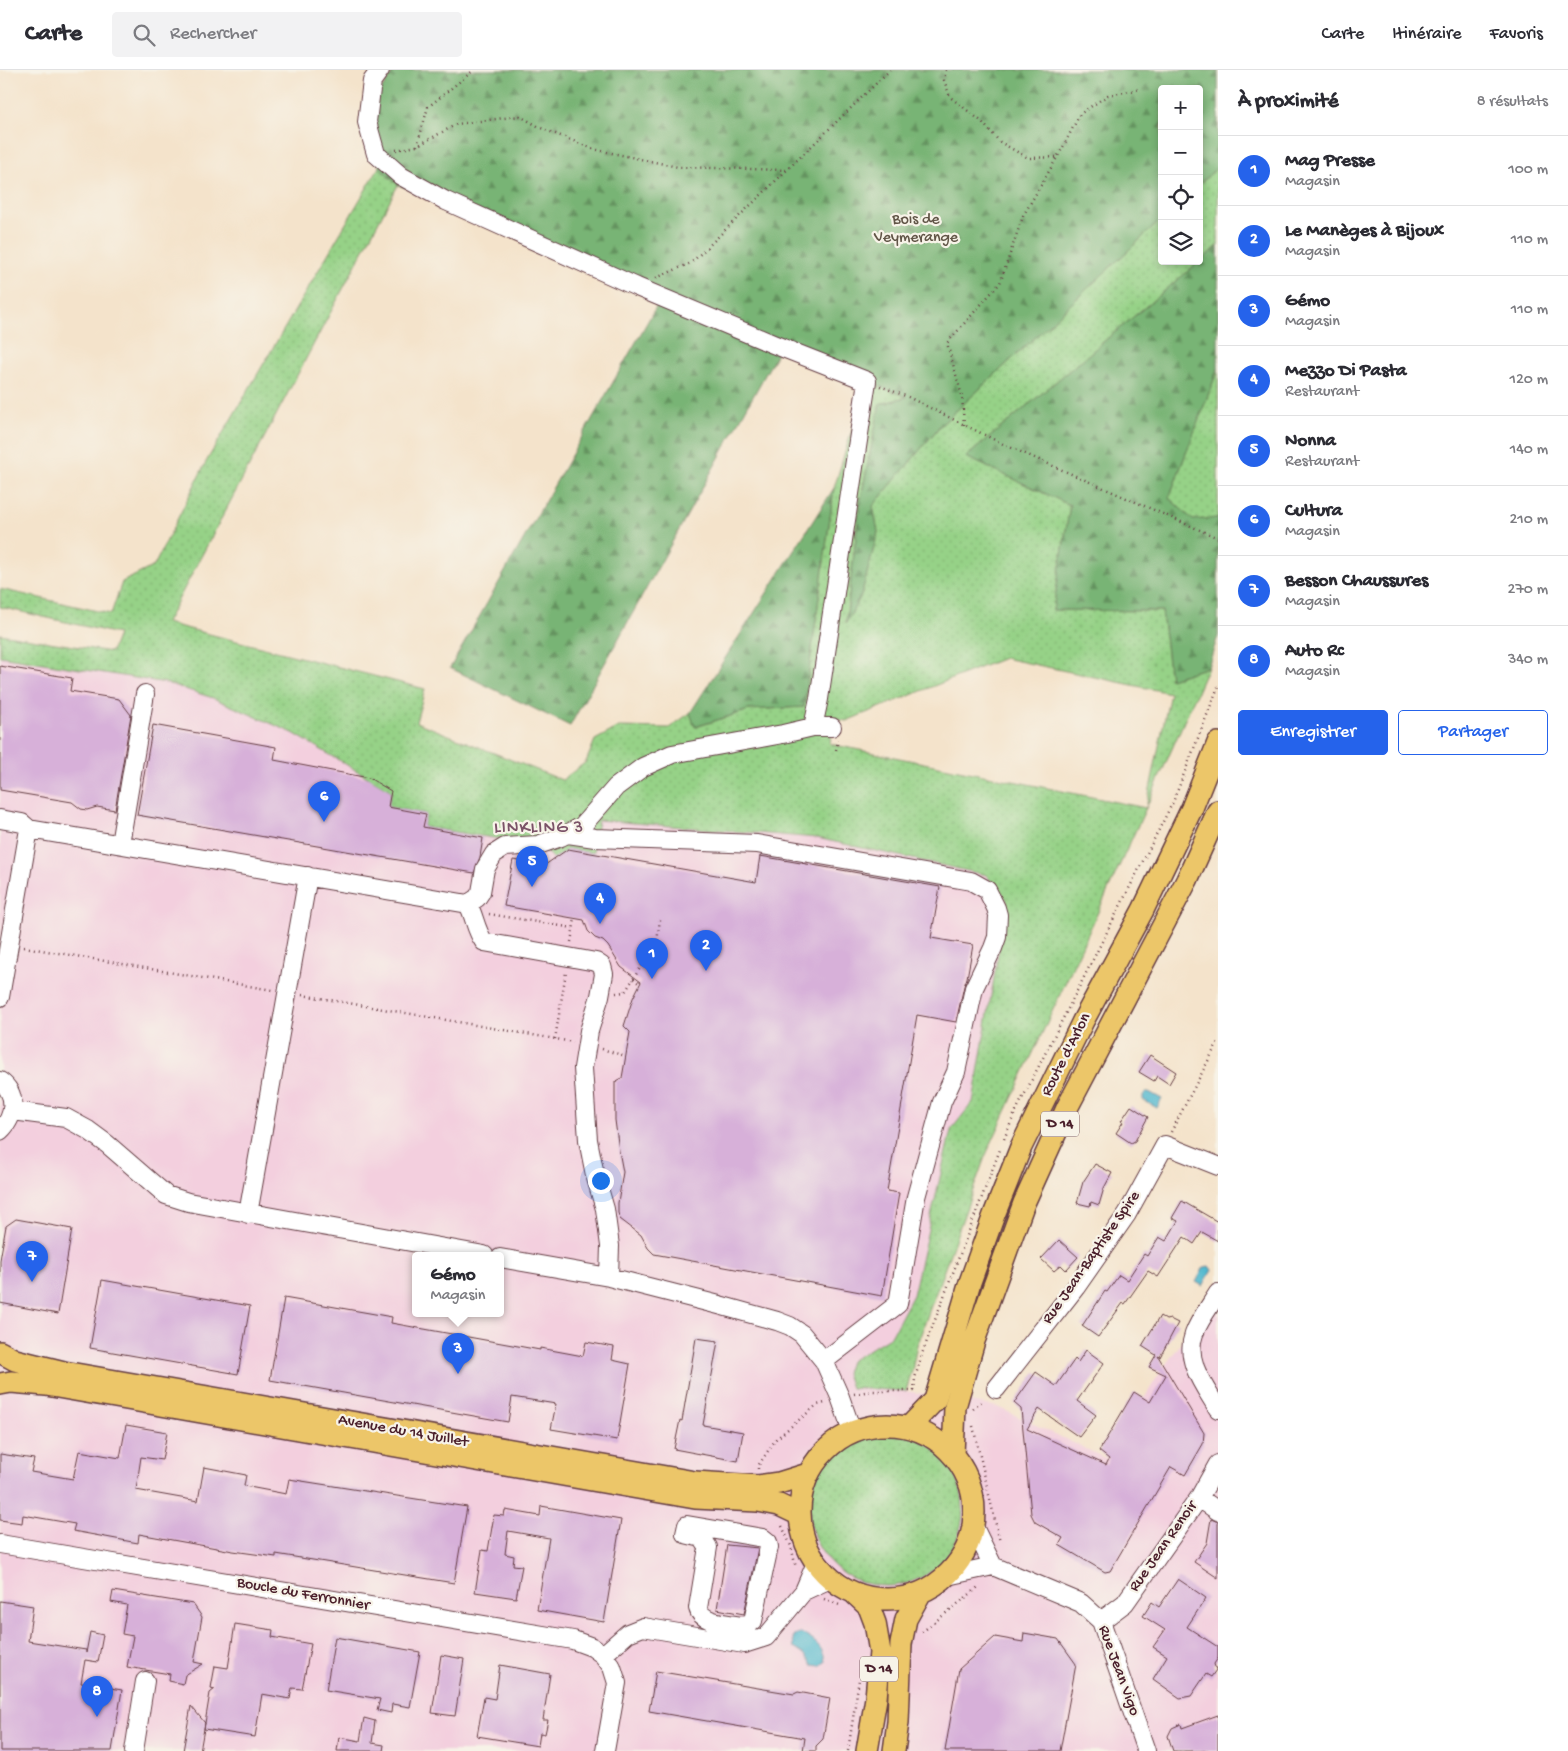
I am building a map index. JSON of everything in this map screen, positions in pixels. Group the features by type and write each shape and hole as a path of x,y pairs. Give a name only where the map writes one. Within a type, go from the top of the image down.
{"main road":[{"name":"Route d'Arlon","path":"910,1427 934,1400 970,1282 1021,1147 1083,1021 1143,910 1192,808 1218,743"},
{"name":"Route d'Arlon","path":"953,1455 974,1341 1024,1203 1067,1108 1187,880 1218,811"},
{"name":"Avenue du 14 Juillet","path":"0,1352 16,1360 64,1372 695,1482 758,1486 779,1483 808,1474"},
{"name":"Avenue du 14 Juillet","path":"0,1384 11,1382 46,1385 695,1498 765,1502 779,1505 800,1515"},
{"path":"881,1424 910,1427 933,1438 953,1455 964,1471 972,1490 974,1510 973,1525 966,1550 947,1576 920,1594 887,1600 855,1594 834,1583 816,1564 805,1546 800,1515 801,1493 808,1474 830,1445 852,1431 881,1424"},
{"name":"D 14","path":"855,1594 870,1607 880,1652 876,1698 867,1751"},
{"name":"D 14","path":"894,1751 898,1722 901,1644 906,1618 920,1594"}],"street":[{"path":"380,70 372,81 366,122 376,154 401,176 446,201 636,287 867,381 819,699 813,727"},
{"path":"120,844 145,694"},
{"path":"470,908 481,892 485,869 494,854 505,847 538,845 568,834 582,826 616,787 643,767 672,754 813,727 832,727"},
{"path":"0,819 22,823 29,829 308,876 470,908"},
{"path":"0,997 29,829"},
{"path":"568,834 595,838 757,844 971,881 987,890 996,908 998,915 997,937 974,988 956,1072 942,1102 916,1197 898,1304 824,1361"},
{"path":"248,1214 308,876"},
{"path":"470,908 477,932 484,942 596,962 602,966 604,974 600,996 589,1031 583,1068 588,1140 595,1175 605,1209 609,1277"},
{"path":"0,1080 10,1092 13,1101 10,1119 0,1131"},
{"path":"12,1111 66,1118 88,1130 107,1144 166,1195 188,1202 467,1252"},
{"path":"1165,1145 1218,1166"},
{"name":"Rue Jean-Baptiste Spire","path":"996,1388 1038,1336 1127,1214 1165,1145"},
{"path":"504,1259 609,1277 777,1321 802,1334 824,1361 852,1431"},
{"path":"1218,1293 1194,1334 1192,1352 1196,1374 1218,1410"},
{"name":"Rue Jean Renoir","path":"1101,1622 1124,1603 1199,1498 1218,1464"},
{"path":"1199,1498 1218,1511"},
{"path":"687,1525 764,1538 768,1542 769,1547 753,1621 748,1625 742,1626 705,1619 699,1614 698,1608 708,1547 702,1538 685,1534 687,1525"},
{"path":"947,1576 992,1566 973,1525"},
{"name":"Boucle du Ferronnier","path":"0,1544 573,1640 592,1647 603,1655"},
{"path":"605,1751 617,1683 612,1667 603,1655 628,1633 643,1627 744,1644 766,1637 804,1591 816,1564"},
{"name":"Rue Jean Vigo","path":"992,1566 1081,1603 1101,1622 1146,1751"},
{"path":"804,1591 830,1579"},
{"path":"134,1751 145,1681"}],"path":[{"path":"416,146 428,107 474,70"},
{"path":"636,287 691,262 890,70"},
{"path":"946,70 944,80 950,97 981,121 1000,142 1028,158 1058,156"},
{"path":"964,425 962,396 946,343 1000,283 1023,216 1080,114 1108,95 1141,89"},
{"path":"376,154 416,146 457,124 520,116 541,128 593,149 678,167 786,170"},
{"path":"867,381 908,397 1005,445 1218,538"},
{"path":"470,908 573,928"},
{"path":"554,1039 575,919"},
{"path":"600,996 625,992 657,940 660,920"},
{"path":"633,979 640,984"},
{"path":"1165,1145 1218,1042"},
{"path":"600,1048 625,1056"},
{"path":"901,1644 917,1642 922,1632 974,1592 1003,1549 974,1431 962,1410 996,1388"},
{"path":"914,1391 934,1400"},
{"path":"758,1486 758,1466 776,1439"},
{"path":"848,1751 859,1674"}],"shaded area":[{"path":"0,656 166,683 213,698 293,733 391,791 388,807 426,813 424,827 593,853 598,820 817,838 986,875 1007,901 973,1102 951,1130 913,1295 891,1336 850,1361 851,1388 906,1391 998,1407 1107,1459 1161,1371 1218,1292 1218,1658 1214,1664 1218,1675 1218,1751 0,1751"}],"green space":[{"name":"Bois de Veymerange","path":"394,70 1218,70 1218,167 1203,180 1203,85 1158,85 1158,223 940,426 873,506 878,532 861,596 846,623 860,503 880,404 907,397 780,348 570,726 450,668 661,298 446,201 398,185 379,167 376,154 375,99"},
{"path":"379,167 398,185 166,623 425,689 416,722 562,780 586,762 595,740 619,727 669,728 690,713 696,727 749,710 804,707 834,488 867,381 908,397 880,404 860,503 846,621 861,596 878,532 873,506 940,426 1158,223 1158,265 1195,265 966,457 1070,505 1053,610 1162,611 1170,679 1208,667 1146,808 985,1157 917,1345 906,1391 851,1388 846,1373 850,1361 891,1336 913,1295 951,1130 973,1102 1007,901 986,875 817,838 598,820 593,853 568,849 554,859 538,845 423,827 426,814 388,807 391,791 293,733 213,698 166,683 0,656 0,634 111,652 118,634 0,607 0,589 111,614 122,582 154,566 206,462","holes":["1004,658 1170,693 1146,808 830,744 833,719 846,721"]},
{"path":"1218,167 1218,246 1203,259 1203,180"},
{"path":"1218,246 1218,369 1169,498 1193,520 1218,518 1218,636 1208,667 1170,679 1162,611 1053,610 1070,505 966,457 1195,265 1203,265 1203,259"},
{"path":"1218,369 1218,518 1193,520 1169,498"},
{"path":"834,488 804,707 749,710 695,727 690,713"},
{"path":"886,1432 915,1438 929,1445 940,1455 950,1466 957,1480 963,1509 957,1538 950,1552 940,1563 929,1573 915,1580 886,1586 857,1580 843,1573 832,1563 822,1552 815,1538 809,1509 815,1480 822,1466 832,1455 843,1445 857,1438"}],"water":[{"path":"1146,1092 1162,1099 1157,1108 1143,1100"},
{"path":"1209,1266 1212,1270 1203,1286 1196,1282 1204,1267"},
{"path":"801,1633 814,1641 823,1652 825,1662 820,1666 812,1665 806,1656 794,1648 793,1637"}],"building":[{"path":"0,666 72,678 70,691 119,699 131,715 115,810 97,807 87,810 81,809 72,802 0,790"},
{"path":"153,725 276,747 274,760 369,778 391,791 388,807 426,814 423,827 483,838 480,857 474,873 137,815"},
{"path":"568,849 756,882 760,856 940,887 931,938 973,945 956,1022 917,1015 887,1191 899,1193 882,1296 654,1254 648,1248 641,1235 620,1219 618,1203 623,1172 615,1120 615,1082 622,1078 630,1032 624,1026 633,998 641,982 621,967 608,946 588,931 584,920 504,906 513,860 545,865"},
{"path":"1150,1055 1176,1072 1169,1084 1157,1076 1154,1081 1139,1072"},
{"path":"1131,1106 1148,1117 1135,1141 1131,1143 1116,1133"},
{"path":"1095,1164 1112,1173 1104,1188 1099,1205 1091,1202 1090,1206 1077,1203 1083,1182"},
{"path":"1182,1201 1218,1222 1218,1241 1202,1232 1194,1244 1184,1237 1158,1277 1148,1271 1125,1304 1123,1303 1098,1337 1082,1326 1105,1291 1107,1292 1119,1275 1127,1280 1144,1254 1147,1256 1159,1237 1166,1241 1178,1221 1172,1218"},
{"path":"16,1219 72,1229 58,1314 0,1303 0,1260 6,1226"},
{"path":"1059,1240 1078,1257 1066,1270 1061,1265 1054,1271 1041,1259"},
{"path":"102,1280 250,1306 238,1374 90,1348"},
{"path":"284,1298 392,1317 391,1323 540,1350 540,1348 583,1356 586,1342 614,1347 612,1360 630,1364 617,1440 551,1429 556,1404 512,1397 508,1422 270,1380"},
{"path":"1160,1316 1166,1320 1170,1319 1178,1323 1160,1357 1158,1356 1204,1433 1203,1444 1185,1475 1171,1467 1110,1571 1105,1572 1059,1545 1063,1538 1035,1522 1031,1514 1021,1409 1014,1403 1036,1372 1056,1386 1075,1359 1078,1362 1086,1350 1104,1363 1077,1401 1096,1415 1079,1437 1039,1409 1027,1429 1106,1465 1109,1459 1099,1451 1134,1392 1150,1402 1166,1375 1149,1367 1156,1355 1142,1346"},
{"path":"696,1338 718,1341 703,1425 743,1432 738,1461 674,1449 680,1420 682,1421"},
{"path":"126,1425 167,1432 162,1460 141,1457 136,1490 198,1501 204,1467 246,1475 244,1486 286,1494 289,1479 467,1507 454,1583 276,1554 276,1557 233,1551 139,1534 138,1543 73,1531 75,1524 23,1515 22,1523 0,1520 0,1454 34,1459 31,1472 73,1479 79,1451 120,1458"},
{"path":"541,1506 621,1520 604,1622 537,1610 549,1538 508,1531 505,1554 514,1556 513,1565 522,1566 516,1598 475,1592 482,1550 488,1551 494,1515 504,1516 505,1510 540,1516"},
{"path":"1211,1519 1218,1522 1218,1578 1194,1562 1207,1543"},
{"path":"727,1545 758,1548 744,1614 717,1609"},
{"path":"1178,1579 1206,1598 1187,1627 1218,1647 1218,1658 1214,1664 1216,1670 1211,1677 1206,1674 1191,1696 1180,1698 1153,1679 1167,1656 1153,1647 1165,1630 1143,1616 1152,1602 1159,1607"},
{"path":"113,1591 193,1604 202,1617 194,1662 203,1664 185,1675 183,1684 169,1681 170,1674 127,1667 133,1636 122,1634 127,1605 111,1602"},
{"path":"0,1601 33,1606 28,1641 86,1650 86,1653 90,1632 103,1635 98,1662 85,1660 81,1683 122,1690 112,1751 0,1751"},
{"path":"235,1624 273,1630 272,1637 311,1644 302,1689 292,1688 290,1699 262,1694 255,1737 204,1729 210,1693 215,1689 211,1688 215,1666 228,1668"},
{"path":"1024,1633 1058,1639 1076,1664 1060,1751 945,1751 959,1669 995,1637 1023,1642"},
{"path":"335,1637 420,1652 410,1707 392,1704 391,1713 377,1710 380,1699 326,1690"},
{"path":"441,1655 464,1659 455,1716 432,1713"},
{"path":"500,1665 550,1674 543,1720 548,1720 545,1734 540,1733 538,1746 477,1736 484,1697 495,1699"},
{"path":"656,1671 794,1694 798,1692 830,1698 823,1739 816,1746 816,1751 803,1751 805,1738 649,1711"},
{"path":"191,1706 205,1723 200,1751 183,1751"},
{"path":"1218,1715 1218,1751 1173,1751 1168,1736 1172,1728 1181,1724 1182,1728"},
{"path":"364,1718 375,1721 372,1743 384,1745 383,1751 337,1751 339,1737 360,1741"}],"place":[{"name":"Cultura","path":"324,822"},
{"name":"Nonna","path":"532,887"},
{"name":"Mezzo Di Pasta","path":"600,924"},
{"name":"Le Manèges à Bijoux","path":"706,971"},
{"name":"Mag Presse","path":"652,979"},
{"name":"Besson Chaussures","path":"32,1282"},
{"name":"Gémo","path":"458,1374"},
{"name":"Auto Rc","path":"97,1717"}],"district":[{"name":"LINKLING 3","path":"539,828"}]}
